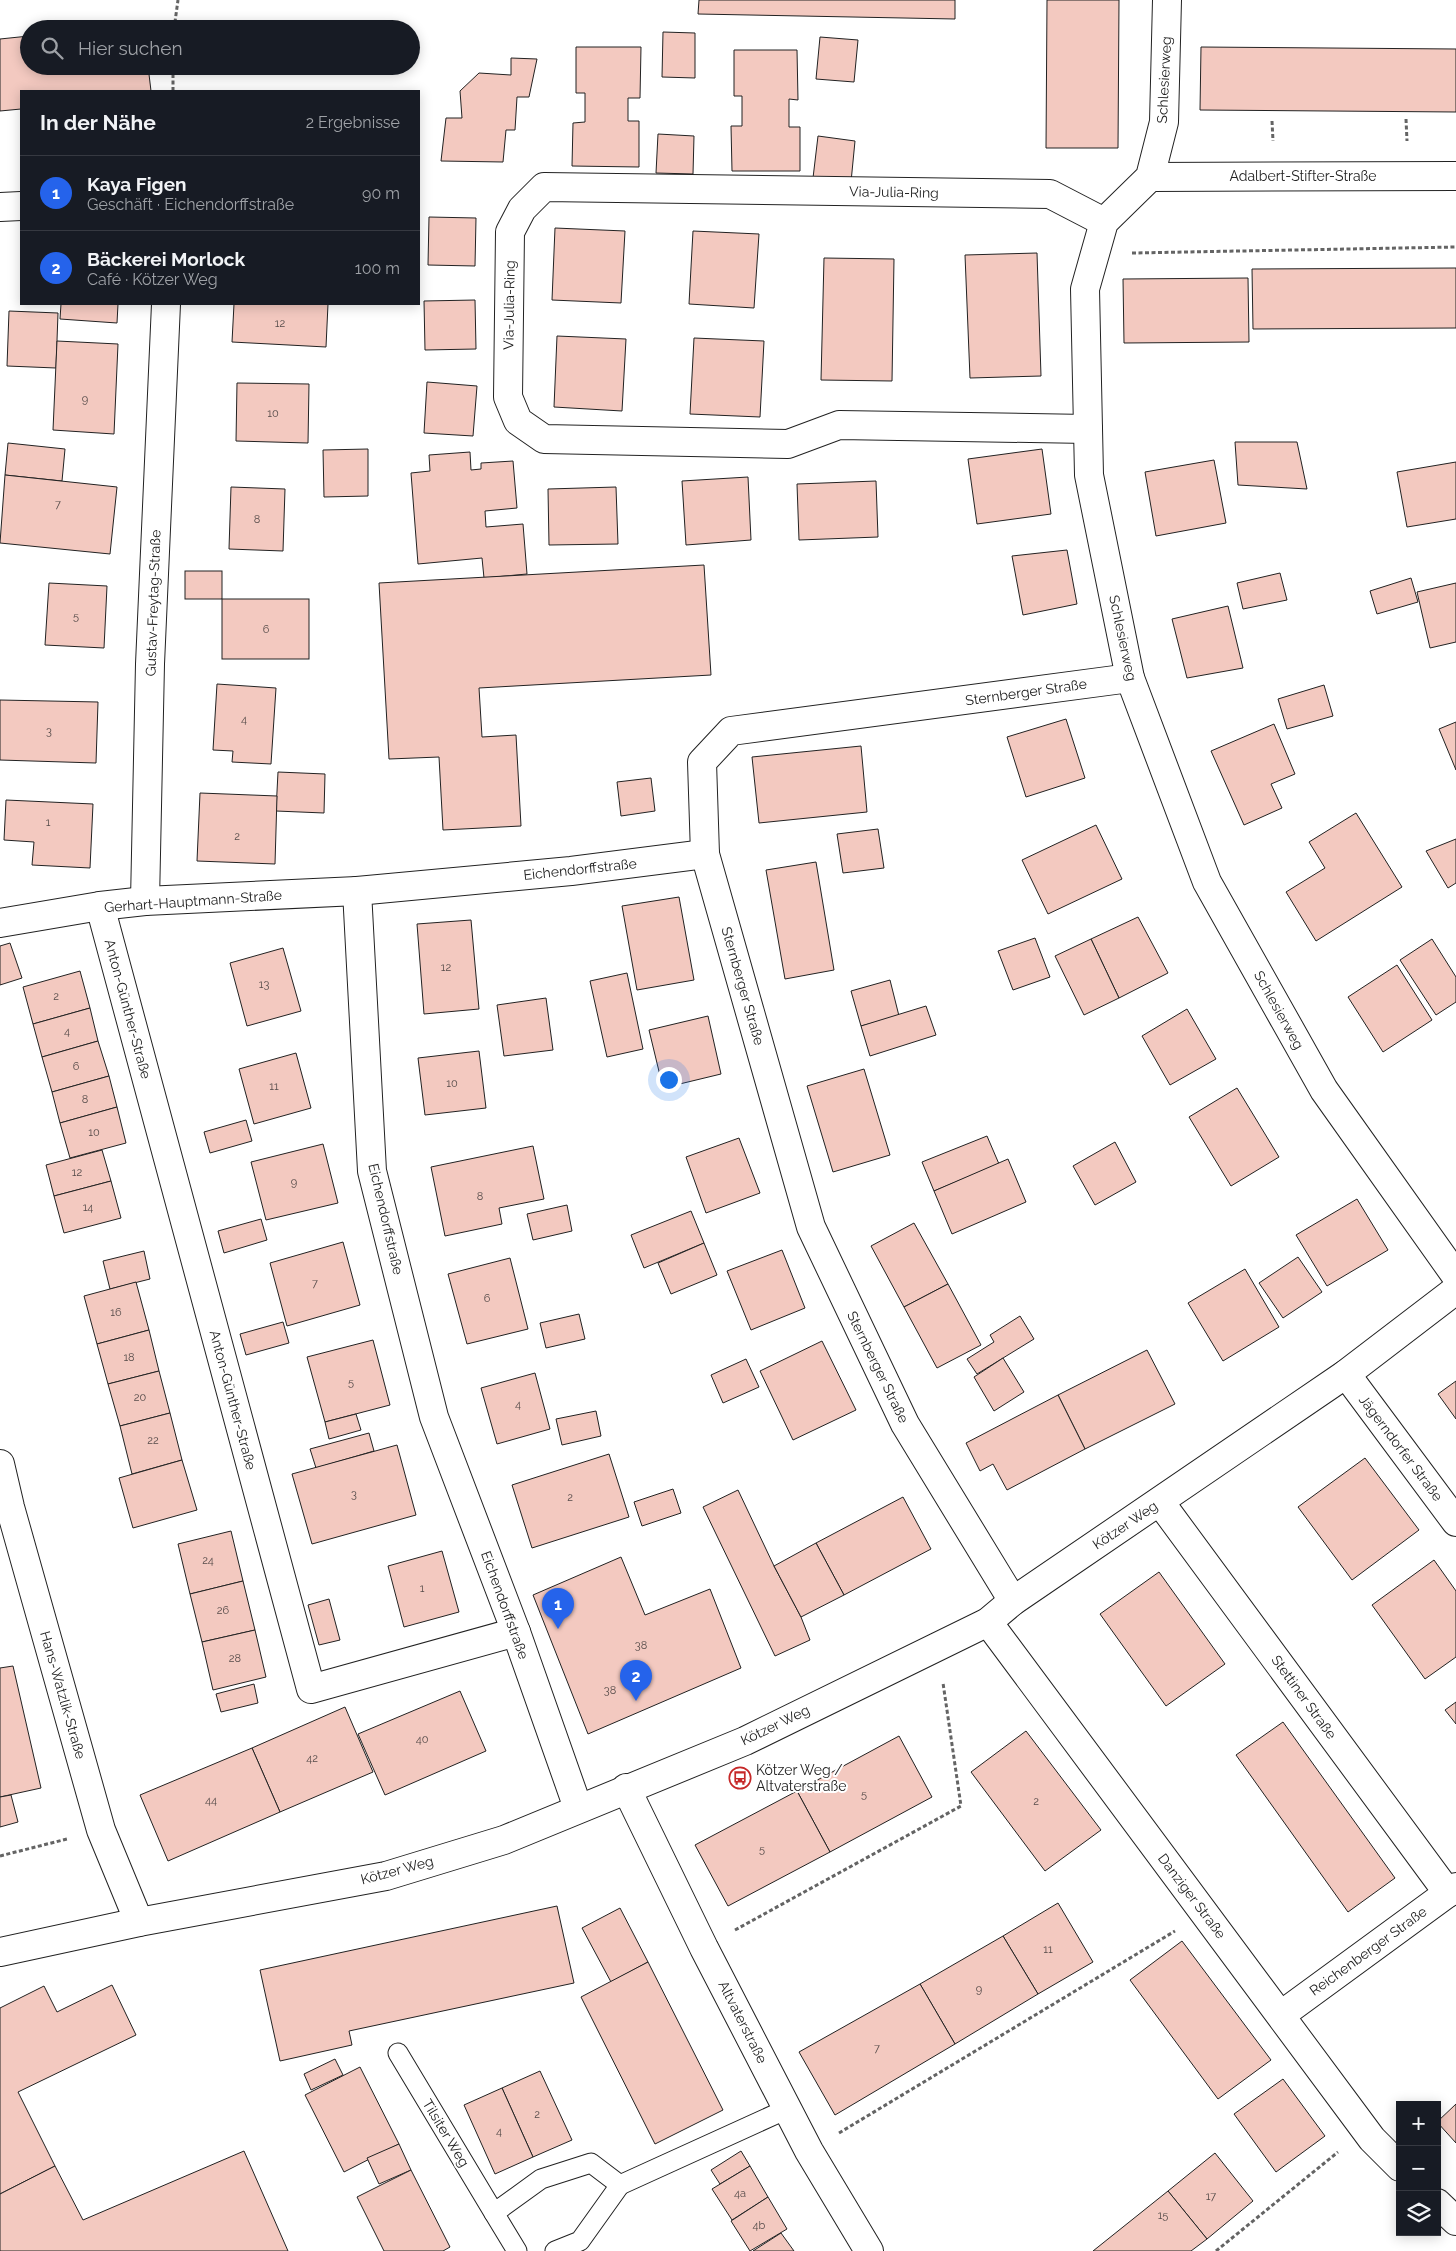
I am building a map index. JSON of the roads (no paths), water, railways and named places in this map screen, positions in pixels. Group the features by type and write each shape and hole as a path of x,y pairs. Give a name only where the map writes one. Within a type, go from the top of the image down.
{"street":[{"name":"Schlesierweg","path":"1167,0 1164,122 1150,177 1104,222 1084,289 1089,475 1130,678 1207,882 1324,1090 1456,1276"},
{"name":"Adalbert-Stifter-Straße","path":"1150,177 1456,176"},
{"name":"Via-Julia-Ring","path":"1088,429 839,425 788,444 544,439 518,421 508,398 510,232 522,210 544,187 1050,194 1104,222"},
{"path":"0,207 20,206"},
{"name":"Gustav-Freytag-Straße","path":"145,902 150,664 166,305"},
{"name":"Sternberger Straße","path":"1013,1601 906,1424 811,1227 705,854 702,762 730,730 1130,678"},
{"name":"Eichendorffstraße","path":"578,1808 516,1632 434,1417 372,1171 357,891 571,871 705,854"},
{"name":"Gerhart-Hauptmann-Straße","path":"0,923 100,906 357,891"},
{"name":"Anton-Günther-Straße","path":"100,906 311,1689 516,1632"},
{"name":"Kötzer Weg","path":"0,1952 139,1922 386,1876 504,1840 626,1788 745,1741 988,1622 1013,1601 1346,1374 1456,1290"},
{"name":"Jägerndorfer Straße","path":"1346,1374 1456,1522"},
{"name":"Hans-Watzlik-Straße","path":"0,1464 10,1507 101,1830 139,1922"},
{"name":"Stettiner Straße","path":"1160,1502 1452,1890"},
{"name":"Danziger Straße","path":"988,1622 1281,2015 1365,2131 1396,2162"},
{"name":"Altvaterstraße","path":"626,1788 704,1948 809,2151 869,2251"},
{"name":"Reichenberger Straße","path":"1281,2015 1452,1890"},
{"path":"1441,2207 1456,2221"}],"lane":[{"name":"Tilsiter Weg","path":"398,2053 517,2251"},
{"path":"555,2251 582,2246 620,2185 788,2109"},
{"path":"494,2213 541,2179 590,2163 620,2185"}],"place":[{"name":"Kaya Figen","path":"558,1629"},
{"name":"Bäckerei Morlock","path":"636,1701"},
{"name":"Kötzer Weg / Altvaterstraße","path":"740,1778"}]}
